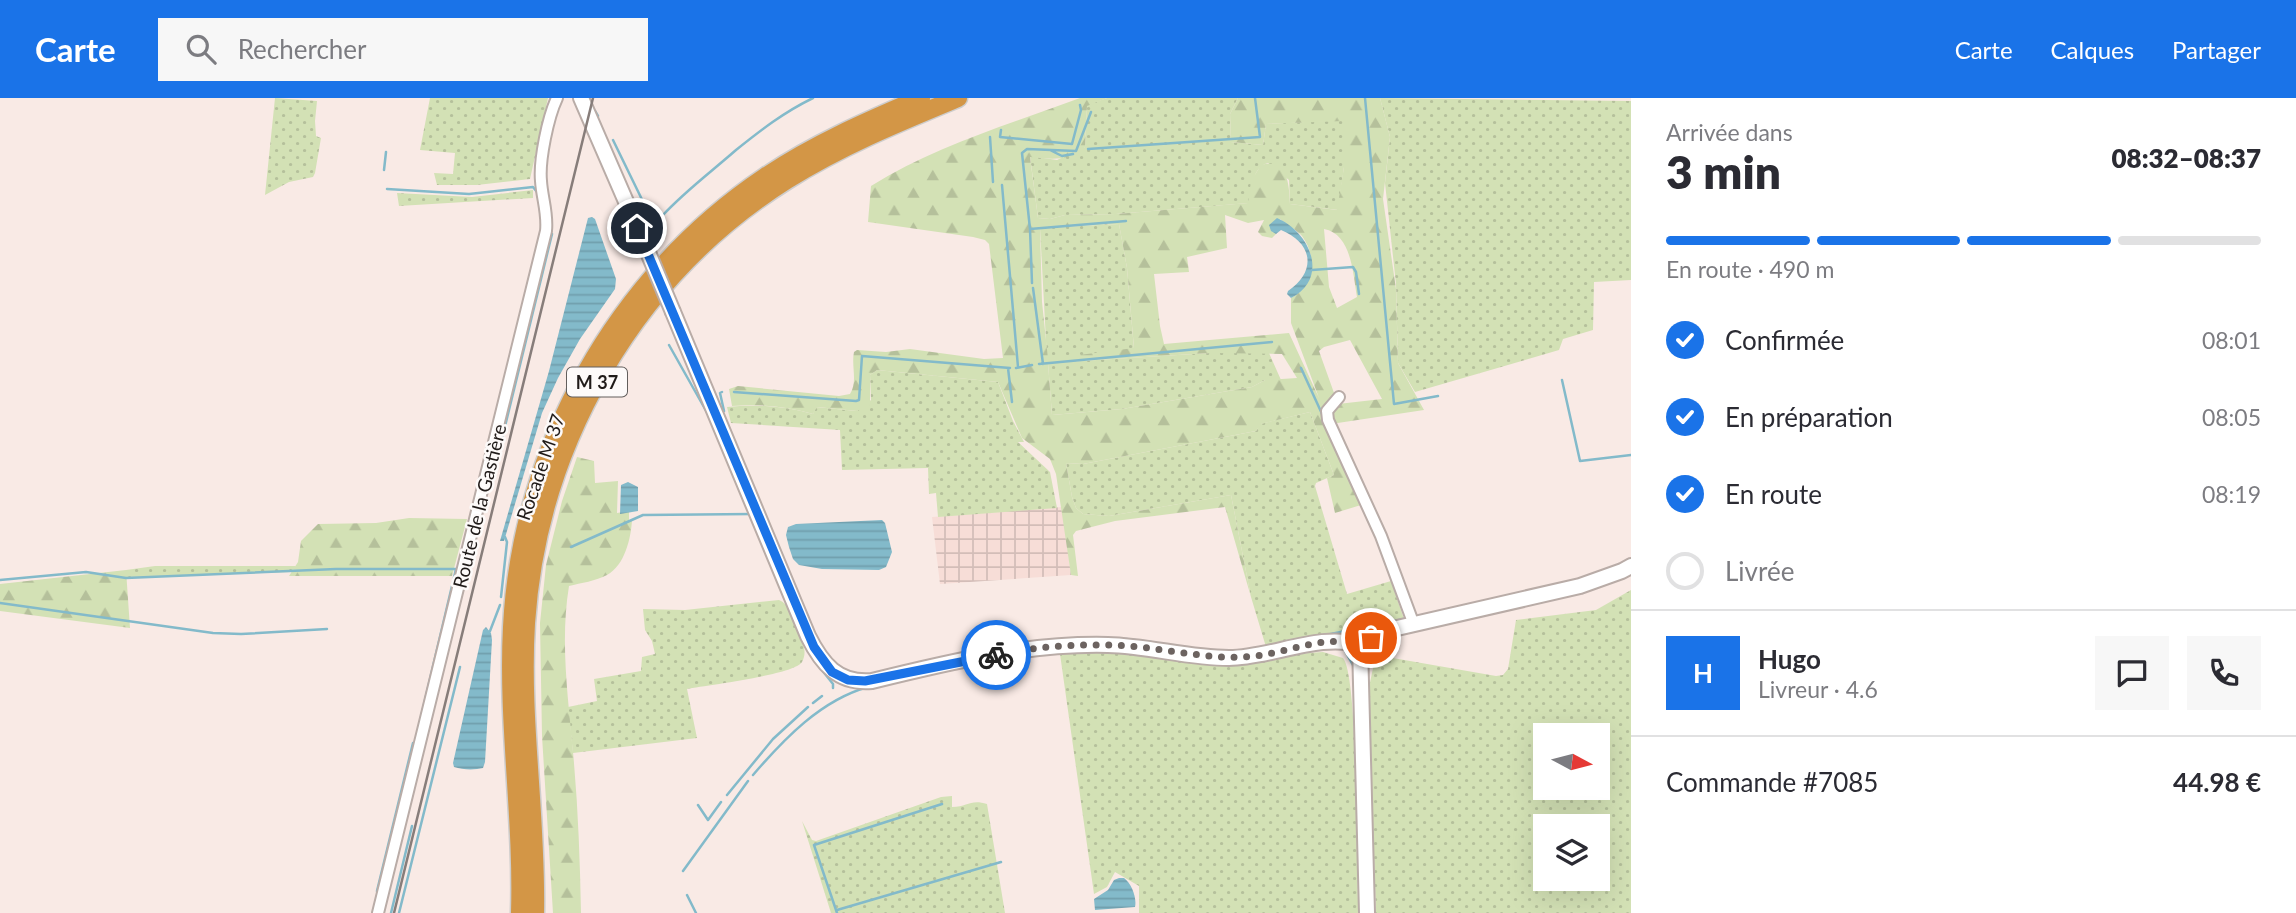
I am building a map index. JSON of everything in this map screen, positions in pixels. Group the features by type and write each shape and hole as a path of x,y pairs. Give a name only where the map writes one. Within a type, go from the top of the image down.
{"highway":[{"name":"Rocade M 37","path":"520,913 519,807 511,661 514,604 530,511 545,460 565,411 614,327 651,278 682,245 764,177 809,150 921,98"},
{"name":"Rocade M 37","path":"535,913 535,839 525,669 530,584 543,515 556,473 571,433 598,379 630,328 662,287 705,243 744,210 831,154 958,98"},
{"name":"M 37","path":"508,913 519,807"},
{"name":"M 37","path":"535,839 544,913"}],"street":[{"name":"Route de la Gastière","path":"378,913 546,231 547,212 541,174 557,98"},
{"path":"581,98 808,636 824,663 839,676 857,681 872,681 994,655 1059,646 1126,646 1229,658 1327,642 1345,641 1360,645 1384,631 1580,586 1631,566"},
{"path":"1339,397 1327,411 1328,420 1381,536 1414,625"},
{"path":"1360,645 1367,910"}],"shaded area":[{"path":"1062,507 1071,575 940,584 932,517"}],"green space":[{"path":"275,98 317,101 316,136 321,138 313,177 289,182 265,195"},
{"path":"430,98 548,98 530,179 477,185 437,185 434,173 453,174 455,153 420,150"},
{"path":"1080,98 1107,98 1087,106 1085,147 1066,157 1030,157 1038,218 1248,203 1251,181 1261,165 1270,164 1277,165 1285,174 1290,204 1337,210 1344,167 1344,121 1266,124 1263,145 1231,142 1230,114 1238,98 1380,98 1390,137 1383,199 1396,289 1398,363 1424,410 1331,424 1361,505 1335,513 1327,478 1334,475 1310,412 1261,424 1256,431 1083,464 1066,463 1072,497 1076,508 1083,514 1109,516 1231,495 1251,597 1225,507 1115,521 1076,531 1073,535 1078,576 1071,575 1056,474 1050,459 1022,438 998,382 877,370 870,375 870,405 857,411 817,407 813,414 773,406 732,406 729,389 738,386 839,396 850,394 854,384 853,357 857,350 886,352 910,349 984,359 1003,358 989,244 973,237 868,222 871,186 947,147","holes":["1225,215 1248,223 1264,220 1258,232 1262,236 1272,238 1276,234 1271,230 1280,219 1298,232 1307,244 1311,270 1305,286 1291,298 1291,323 1319,398 1289,333 1164,344 1154,274 1189,272 1187,257 1227,248","1119,224 1127,268 1134,348 1048,359 1042,302 1040,228","1324,229 1333,232 1346,247 1357,297 1337,308 1329,287","1350,340 1382,399 1338,404 1319,351","1210,353 1282,354 1297,378 1265,380 1252,387 1122,409 1052,415 1048,363"]},
{"path":"1107,98 1238,98 1230,114 1231,142 1263,145 1266,124 1344,120 1344,167 1338,210 1290,204 1289,180 1268,163 1256,174 1249,203 1038,218 1030,156 1057,160 1085,147 1087,105"},
{"path":"1380,98 1631,101 1631,280 1594,282 1593,330 1563,339 1559,350 1415,392 1398,363 1396,284 1385,183 1390,137"},
{"path":"533,190 533,198 399,206 397,193 472,197"},
{"path":"1119,224 1127,268 1134,349 1047,360 1040,228"},
{"path":"1210,353 1269,353 1281,380 1265,380 1252,387 1122,409 1052,415 1048,363"},
{"path":"877,370 998,382 1024,442 1018,442 1050,472 1057,508 938,517 936,493 929,494 928,468 842,470 840,430 731,423 727,407 770,406 813,414 816,407 857,411 871,400 870,375"},
{"path":"1310,412 1334,475 1315,486 1347,594 1391,581 1404,619 1266,647 1251,597 1231,495 1109,516 1083,514 1076,508 1066,463 1083,464 1256,431 1260,424"},
{"path":"577,457 594,461 595,483 618,481 617,513 629,511 629,521 632,520 626,550 613,571 598,579 569,586 565,627 566,669 576,792 581,913 553,913 542,736 540,623 546,565 562,501"},
{"path":"409,518 467,519 452,576 289,576 298,562 301,541 318,524 376,523"},
{"path":"155,566 296,566 292,572 126,578 126,570"},
{"path":"126,570 130,628 0,611 0,584"},
{"path":"1631,590 1631,913 1376,913 1368,692 1376,654 1379,650 1387,657 1503,675 1508,669 1516,620 1596,610"},
{"path":"779,600 789,609 803,642 802,662 796,667 767,675 687,689 697,738 573,753 568,707 597,701 594,679 641,671 642,657 655,654 652,641 645,630 643,609 685,610"},
{"path":"1101,651 1233,666 1308,653 1323,652 1343,658 1352,698 1358,901 1362,901 1362,913 1139,913 1139,886 1115,872 1107,887 1094,894 1060,654"},
{"path":"952,796 952,807 977,802 987,804 1005,913 831,913 802,821 812,840 816,841 941,797"}],"water":[{"path":"592,217 616,279 615,289 580,339 542,413 504,541 500,541 549,371 588,218"},
{"path":"1277,218 1299,234 1311,256 1310,279 1303,289 1291,298 1287,294 1288,291 1304,275 1307,258 1300,242 1292,236 1281,230 1276,234 1271,231 1269,225"},
{"path":"628,482 638,487 638,511 620,514 621,485"},
{"path":"882,520 892,552 886,567 879,570 822,569 799,565 793,559 786,535 788,527 796,524"},
{"path":"486,627 492,640 485,762 483,768 461,769 454,767 453,763 483,630"},
{"path":"1124,878 1132,887 1135,907 1095,910 1094,899 1108,890 1114,880"}],"waterway":[{"path":"662,216 764,128 813,98"},
{"path":"1088,149 1260,137 1255,98"},
{"path":"1365,98 1394,404 1438,396"},
{"path":"1001,130 1000,137 1072,144 1080,105"},
{"path":"595,111 598,116"},
{"path":"1091,112 1076,151 1027,149 1022,153 1030,229 1126,221"},
{"path":"990,137 993,182"},
{"path":"613,140 650,216"},
{"path":"1050,150 1062,156 1073,154"},
{"path":"384,170 386,152"},
{"path":"1002,185 1018,367"},
{"path":"387,189 469,194 533,187 537,192"},
{"path":"1030,229 1032,283"},
{"path":"496,463 552,234"},
{"path":"1312,270 1353,267 1359,294"},
{"path":"1033,288 1043,364"},
{"path":"1039,364 1272,342"},
{"path":"669,345 709,416"},
{"path":"734,392 856,401 859,400 862,356 1010,368"},
{"path":"1016,368 1032,365"},
{"path":"1008,368 1012,402"},
{"path":"1301,368 1323,416"},
{"path":"1562,380 1580,461 1631,455"},
{"path":"722,392 724,411"},
{"path":"571,547 643,515 753,514"},
{"path":"501,597 507,542 505,537"},
{"path":"0,580 86,572 126,578 336,569 456,569 421,717"},
{"path":"0,603 213,633 327,629"},
{"path":"490,631 500,605"},
{"path":"1321,636 1404,619"},
{"path":"1126,639 1151,642"},
{"path":"1344,649 1354,667"},
{"path":"814,660 833,684 833,688"},
{"path":"399,913 460,667"},
{"path":"753,775 804,722 835,701 868,687"},
{"path":"813,703 822,696"},
{"path":"727,795 773,739 808,707"},
{"path":"377,891 413,743"},
{"path":"683,871 748,781"},
{"path":"698,805 708,820 721,802"},
{"path":"837,913 814,845 942,804"},
{"path":"391,913 412,826"},
{"path":"837,910 1001,862"},
{"path":"687,895 696,913"}],"railway":[{"path":"394,913 593,98"}],"way so far":[{"path":"996,655 1059,646 1107,645 1229,658 1327,642 1345,641 1360,645 1371,638"}],"route":[{"path":"637,228 808,636 824,663 832,672 848,680 872,681 922,668 996,655"}]}
